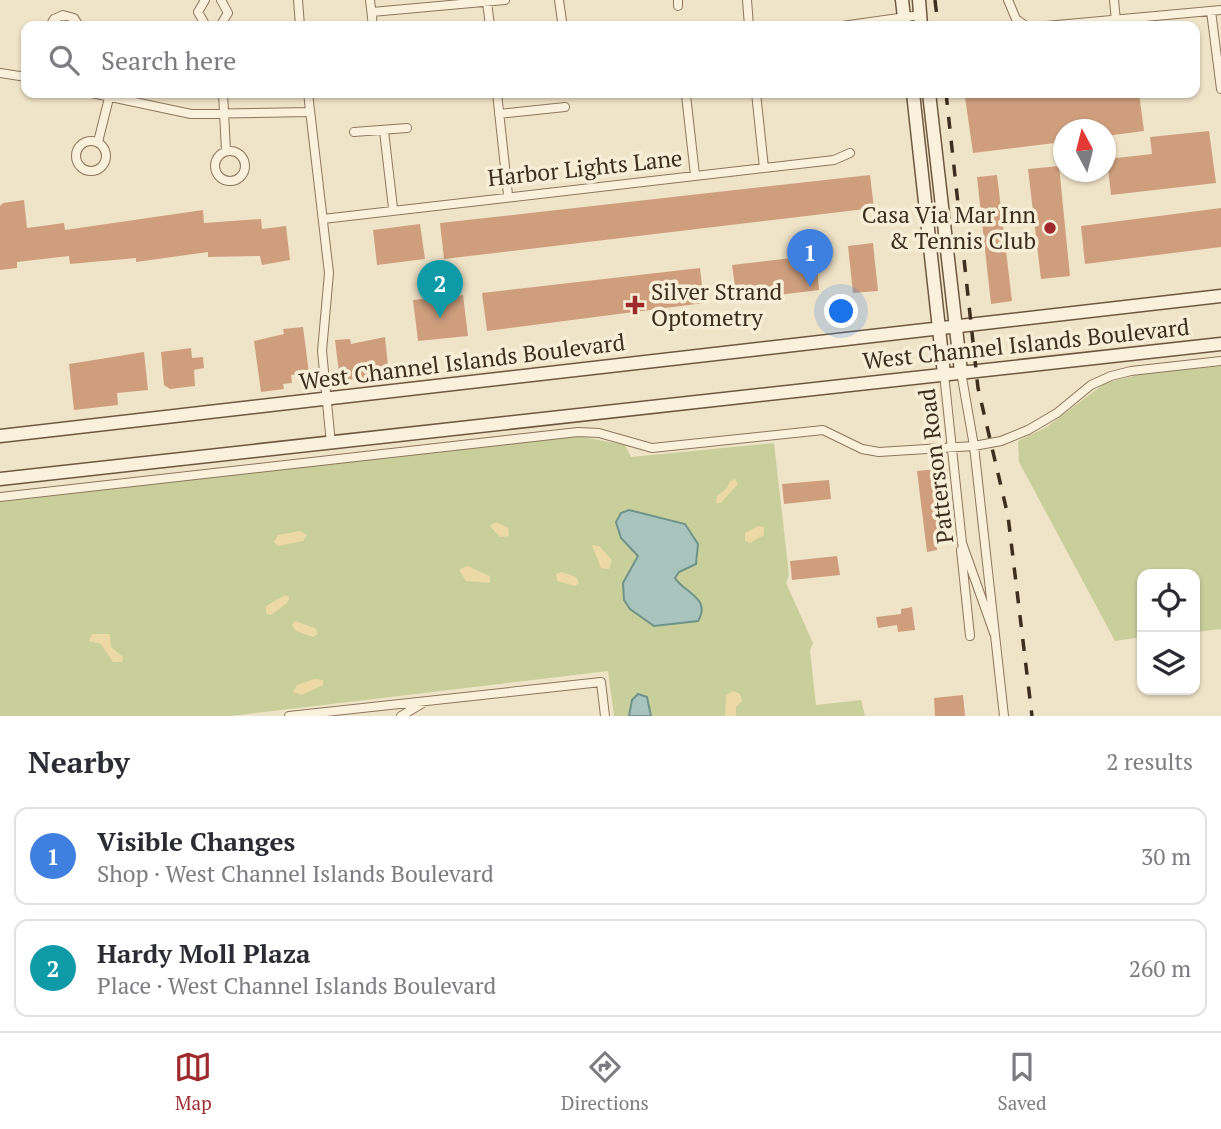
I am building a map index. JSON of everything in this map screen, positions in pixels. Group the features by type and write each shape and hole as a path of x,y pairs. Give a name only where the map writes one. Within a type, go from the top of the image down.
{"main road":[{"path":"902,0 905,21"},
{"path":"919,0 921,21"},
{"path":"914,98 944,374"},
{"path":"930,98 961,372"},
{"name":"West Channel Islands Boulevard","path":"0,436 1221,296"},
{"name":"West Channel Islands Boulevard","path":"0,479 1221,344"}],"street":[{"path":"203,21 198,12 205,0"},
{"path":"221,0 228,13 223,21"},
{"path":"298,0 300,21"},
{"path":"370,0 373,21"},
{"path":"372,12 505,0"},
{"path":"559,0 562,21"},
{"path":"747,0 749,21"},
{"path":"1008,0 1019,21"},
{"path":"1114,0 1116,21 1216,10 1221,89"},
{"path":"487,2 489,21"},
{"path":"53,21 63,15 76,21"},
{"path":"0,73 21,77"},
{"path":"98,142 109,98 174,112 223,116 310,112"},
{"path":"223,98 226,151"},
{"path":"309,98 329,273 322,351 331,444"},
{"path":"497,98 508,195"},
{"path":"687,98 695,175"},
{"path":"757,98 764,168"},
{"path":"499,114 565,107"},
{"path":"354,132 407,128"},
{"path":"384,131 393,208"},
{"name":"Harbor Lights Lane","path":"323,219 393,208 834,160 850,153"},
{"path":"0,497 578,432 599,433 652,448 823,430 862,449 879,452 974,446 1001,441 1028,430 1057,413 1091,385 1111,376 1221,360"},
{"name":"Patterson Road","path":"961,372 974,446 1003,716"},
{"name":"Patterson Road","path":"944,374 962,543 994,634"},
{"path":"962,543 970,636"},
{"path":"289,716 601,682 604,716"},
{"path":"401,716 427,701"}],"green space":[{"path":"1221,366 1221,629 1200,631 1200,569 1137,569 1137,638 1115,641 1019,462 1018,441 1047,427 1105,383 1138,375"},
{"path":"578,436 625,445 631,457 774,443 789,575 786,583 813,643 810,650 816,705 861,700 865,716 614,716 608,671 230,716 0,716 0,502"}],"sand":[{"path":"735,479 738,484 721,503 716,503 717,496"},
{"path":"496,522 508,528 509,536 500,537 490,526"},
{"path":"758,526 764,527 764,535 750,543 745,541 745,533"},
{"path":"300,531 307,535 303,541 278,546 274,542 278,535"},
{"path":"592,545 599,546 612,560 609,569 601,568"},
{"path":"467,566 490,576 490,583 466,581 459,570"},
{"path":"561,572 576,577 579,583 575,586 557,581 556,574"},
{"path":"285,595 289,597 288,602 271,615 266,614 266,606"},
{"path":"295,621 315,628 318,634 313,637 296,631 292,625"},
{"path":"92,634 110,634 111,647 123,657 122,662 113,662 101,644 89,641"},
{"path":"314,679 323,680 323,685 302,695 293,692 297,685"},
{"path":"733,691 740,694 742,701 736,707 736,716 725,716 726,695"}],"water":[{"path":"629,510 685,524 698,544 696,564 679,572 675,578 699,601 701,613 698,621 654,626 630,609 624,600 623,583 638,556 621,538 616,522 621,513"},
{"path":"638,694 647,697 651,716 629,716 632,700"}],"building":[{"path":"965,98 1140,98 1144,131 1116,135 1116,119 1053,119 1053,143 973,153"},
{"path":"1209,131 1216,183 1111,195 1110,182 1116,182 1116,158 1152,154 1150,137"},
{"name":"Casa Via Mar Inn & Tennis Club","path":"1053,167 1053,182 1061,182 1070,276 1041,279 1028,169"},
{"path":"870,175 874,208 444,259 440,223"},
{"path":"997,175 1012,301 991,304 977,177"},
{"path":"24,200 27,228 64,223 65,230 203,210 204,223 261,219 262,229 286,226 290,260 262,265 260,256 208,257 208,252 136,262 136,258 70,264 69,256 17,262 17,268 0,270 0,206 3,203"},
{"path":"1221,208 1221,247 1085,264 1081,226"},
{"path":"420,224 425,259 377,265 373,230"},
{"path":"873,243 878,291 853,293 848,246"},
{"path":"816,255 819,290 737,300 732,265"},
{"path":"700,268 704,303 487,331 482,293"},
{"path":"463,295 468,336 418,341 413,300"},
{"path":"303,327 309,373 291,375 292,383 283,384 284,389 261,392 254,341 284,334 283,329"},
{"path":"385,337 389,375 340,381 335,340 350,339 351,344"},
{"path":"191,348 192,358 203,357 204,368 194,370 195,386 170,389 164,385 161,352"},
{"path":"144,352 148,390 117,393 118,405 74,410 69,364"},
{"path":"937,469 946,540 937,541 937,550 927,552 917,471"},
{"path":"829,480 831,499 784,504 782,484"},
{"path":"837,556 840,575 792,580 790,561"},
{"path":"912,607 915,630 898,632 897,625 878,628 876,617 901,614 901,609"},
{"path":"963,695 965,716 935,716 934,698"}],"railway":[{"path":"935,0 937,21"},
{"path":"947,98 978,388 1008,516 1032,716"}],"place":[{"name":"Casa Via Mar Inn & Tennis Club","path":"1050,228"},
{"name":"Visible Changes","path":"810,287"},
{"name":"Silver Strand Optometry","path":"635,305"},
{"name":"Hardy Moll Plaza","path":"440,318"}]}
